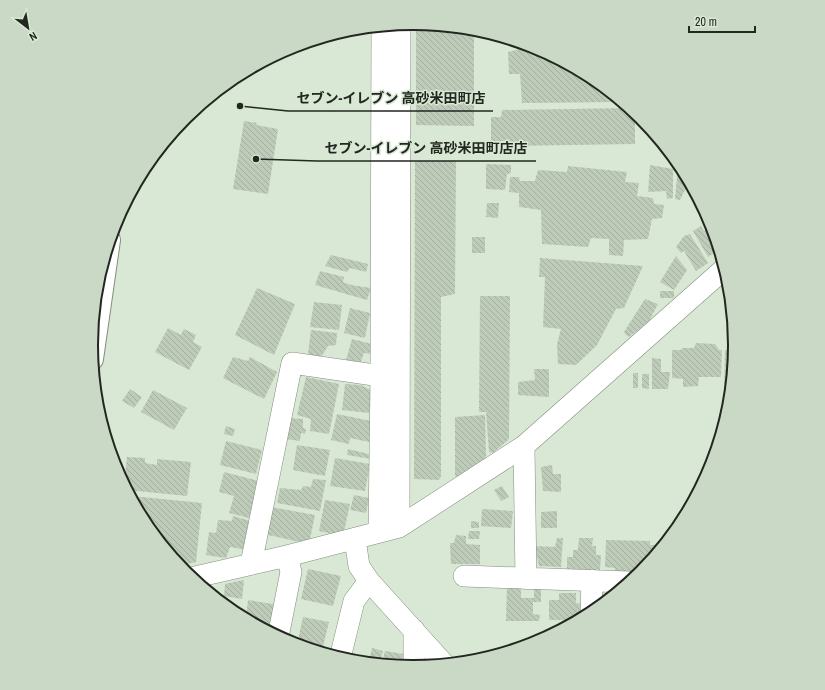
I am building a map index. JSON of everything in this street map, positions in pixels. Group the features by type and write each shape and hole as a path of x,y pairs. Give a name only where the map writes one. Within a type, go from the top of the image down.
{"street":[{"path":"399,31 391,94 390,295 399,527"},
{"path":"383,32 391,94"},
{"path":"199,576 287,556 399,527 524,446 719,273"},
{"path":"379,532 381,376 390,295"},
{"path":"251,564 292,363 381,376"},
{"path":"524,446 526,579"},
{"path":"355,539 359,566 369,581 439,658"},
{"path":"279,631 291,572 287,556"},
{"path":"464,576 620,582"},
{"path":"591,605 592,580"},
{"path":"342,652 354,601 369,581"},
{"path":"414,630 414,660"}],"building":[{"path":"416,30 474,36 474,126 416,125"},
{"path":"520,49 552,62 588,83 613,102 522,103 520,74 509,74 508,52"},
{"path":"620,108 635,122 635,144 505,146 505,141 491,141 491,117 501,117 502,110"},
{"path":"244,121 278,129 268,194 233,189"},
{"path":"415,161 456,161 455,294 441,297 441,476 439,480 414,479"},
{"path":"486,164 511,165 511,173 507,174 505,190 486,189"},
{"path":"650,165 673,169 673,198 667,199 666,191 648,192"},
{"path":"568,166 627,172 625,182 639,183 637,196 653,198 654,204 664,205 662,218 652,219 648,239 624,240 623,256 609,255 609,239 591,238 588,247 542,244 541,210 519,207 519,193 509,192 510,177 519,177 520,181 535,181 538,170 567,172"},
{"path":"677,175 686,189 680,200 675,199"},
{"path":"487,203 499,203 498,218 486,217"},
{"path":"701,226 704,231 706,230 714,253 708,257 693,231"},
{"path":"690,234 708,263 696,271 684,251 681,253 676,247 684,236"},
{"path":"472,237 485,237 485,253 472,253"},
{"path":"331,255 368,264 366,272 350,268 347,272 325,266"},
{"path":"676,256 687,270 674,290 660,282"},
{"path":"540,258 643,266 624,308 616,309 597,345 576,365 558,364 557,344 561,329 543,327 545,277 539,277"},
{"path":"320,271 344,277 343,282 351,285 371,288 367,300 315,285"},
{"path":"257,288 295,304 274,355 235,335"},
{"path":"660,291 674,291 674,298 660,298"},
{"path":"480,296 510,296 509,439 493,453 489,452 486,412 479,412"},
{"path":"645,299 658,304 649,321 629,337 624,332"},
{"path":"314,302 342,305 339,330 310,327"},
{"path":"350,308 370,313 365,338 344,333"},
{"path":"168,328 181,335 184,329 196,335 193,342 202,347 189,370 155,352"},
{"path":"311,330 337,333 336,345 328,346 321,357 308,354"},
{"path":"352,339 372,344 370,354 364,353 360,364 346,360"},
{"path":"696,343 715,344 719,350 722,350 721,377 699,377 698,386 683,387 683,379 672,378 672,350 694,348"},
{"path":"725,350 728,350 727,366 724,388"},
{"path":"233,357 248,361 250,357 277,372 264,399 223,378"},
{"path":"652,358 661,359 661,372 670,372 668,389 652,389"},
{"path":"534,369 549,369 549,397 518,395 518,382 535,380"},
{"path":"633,373 638,373 638,388 633,388"},
{"path":"642,374 649,374 649,389 642,388"},
{"path":"306,377 339,384 329,434 310,431 311,419 297,415"},
{"path":"345,384 360,385 373,391 369,413 342,410"},
{"path":"130,389 142,397 134,408 122,401"},
{"path":"153,390 187,408 174,430 141,412"},
{"path":"337,414 371,421 372,427 369,442 350,438 349,444 331,440"},
{"path":"485,415 485,459 460,478 455,476 455,417"},
{"path":"290,418 303,419 303,428 306,429 305,434 301,433 300,441 286,439"},
{"path":"226,426 235,429 233,436 224,434"},
{"path":"226,441 262,450 256,474 220,465"},
{"path":"297,445 330,450 325,476 293,470"},
{"path":"348,449 373,455 371,459 347,455"},
{"path":"127,457 145,458 145,463 157,465 157,459 191,462 187,496 134,491 125,474"},
{"path":"335,458 370,464 365,491 330,486"},
{"path":"552,465 553,474 561,474 561,492 543,491 541,467"},
{"path":"224,472 259,481 249,518 229,513 234,496 219,492"},
{"path":"313,479 326,480 320,511 277,503 280,488 301,490 303,486 311,487"},
{"path":"502,486 509,497 501,501 494,490"},
{"path":"354,495 369,498 366,513 350,510"},
{"path":"137,496 202,503 196,562 186,564 176,553 151,520"},
{"path":"325,500 350,504 343,536 319,531"},
{"path":"271,507 315,515 309,544 268,535"},
{"path":"482,509 513,511 511,528 481,526"},
{"path":"557,511 557,528 541,528 541,512"},
{"path":"233,516 254,522 247,550 230,547 226,558 206,555 209,532 216,533 218,520 232,521"},
{"path":"471,521 479,522 479,528 471,528"},
{"path":"469,531 480,531 479,539 468,539"},
{"path":"456,535 466,536 466,544 480,545 480,564 451,564 450,543 454,543"},
{"path":"557,538 563,538 561,567 539,566 535,546 555,547"},
{"path":"579,538 593,538 592,546 596,546 596,555 601,555 600,570 567,569 567,557 573,557 573,550 578,550"},
{"path":"606,540 650,541 650,545 655,545 631,572 615,571 615,568 605,567"},
{"path":"308,569 341,576 333,606 301,599"},
{"path":"244,580 242,599 224,596 225,584"},
{"path":"507,586 521,586 521,598 534,598 534,588 541,588 541,602 533,602 533,614 540,615 539,621 506,621"},
{"path":"559,593 576,593 576,603 582,604 582,611 566,620 549,620 549,600 559,600"},
{"path":"248,600 279,605 273,624 261,621 247,613"},
{"path":"303,617 329,622 323,646 298,638"},
{"path":"372,648 383,651 381,658 370,657"},
{"path":"385,651 404,654 403,660 383,658"}],"place":[{"name":"セブン-イレブン 高砂米田町店","path":"240,106"},
{"name":"セブン-イレブン 高砂米田町店店","path":"256,159"}]}
